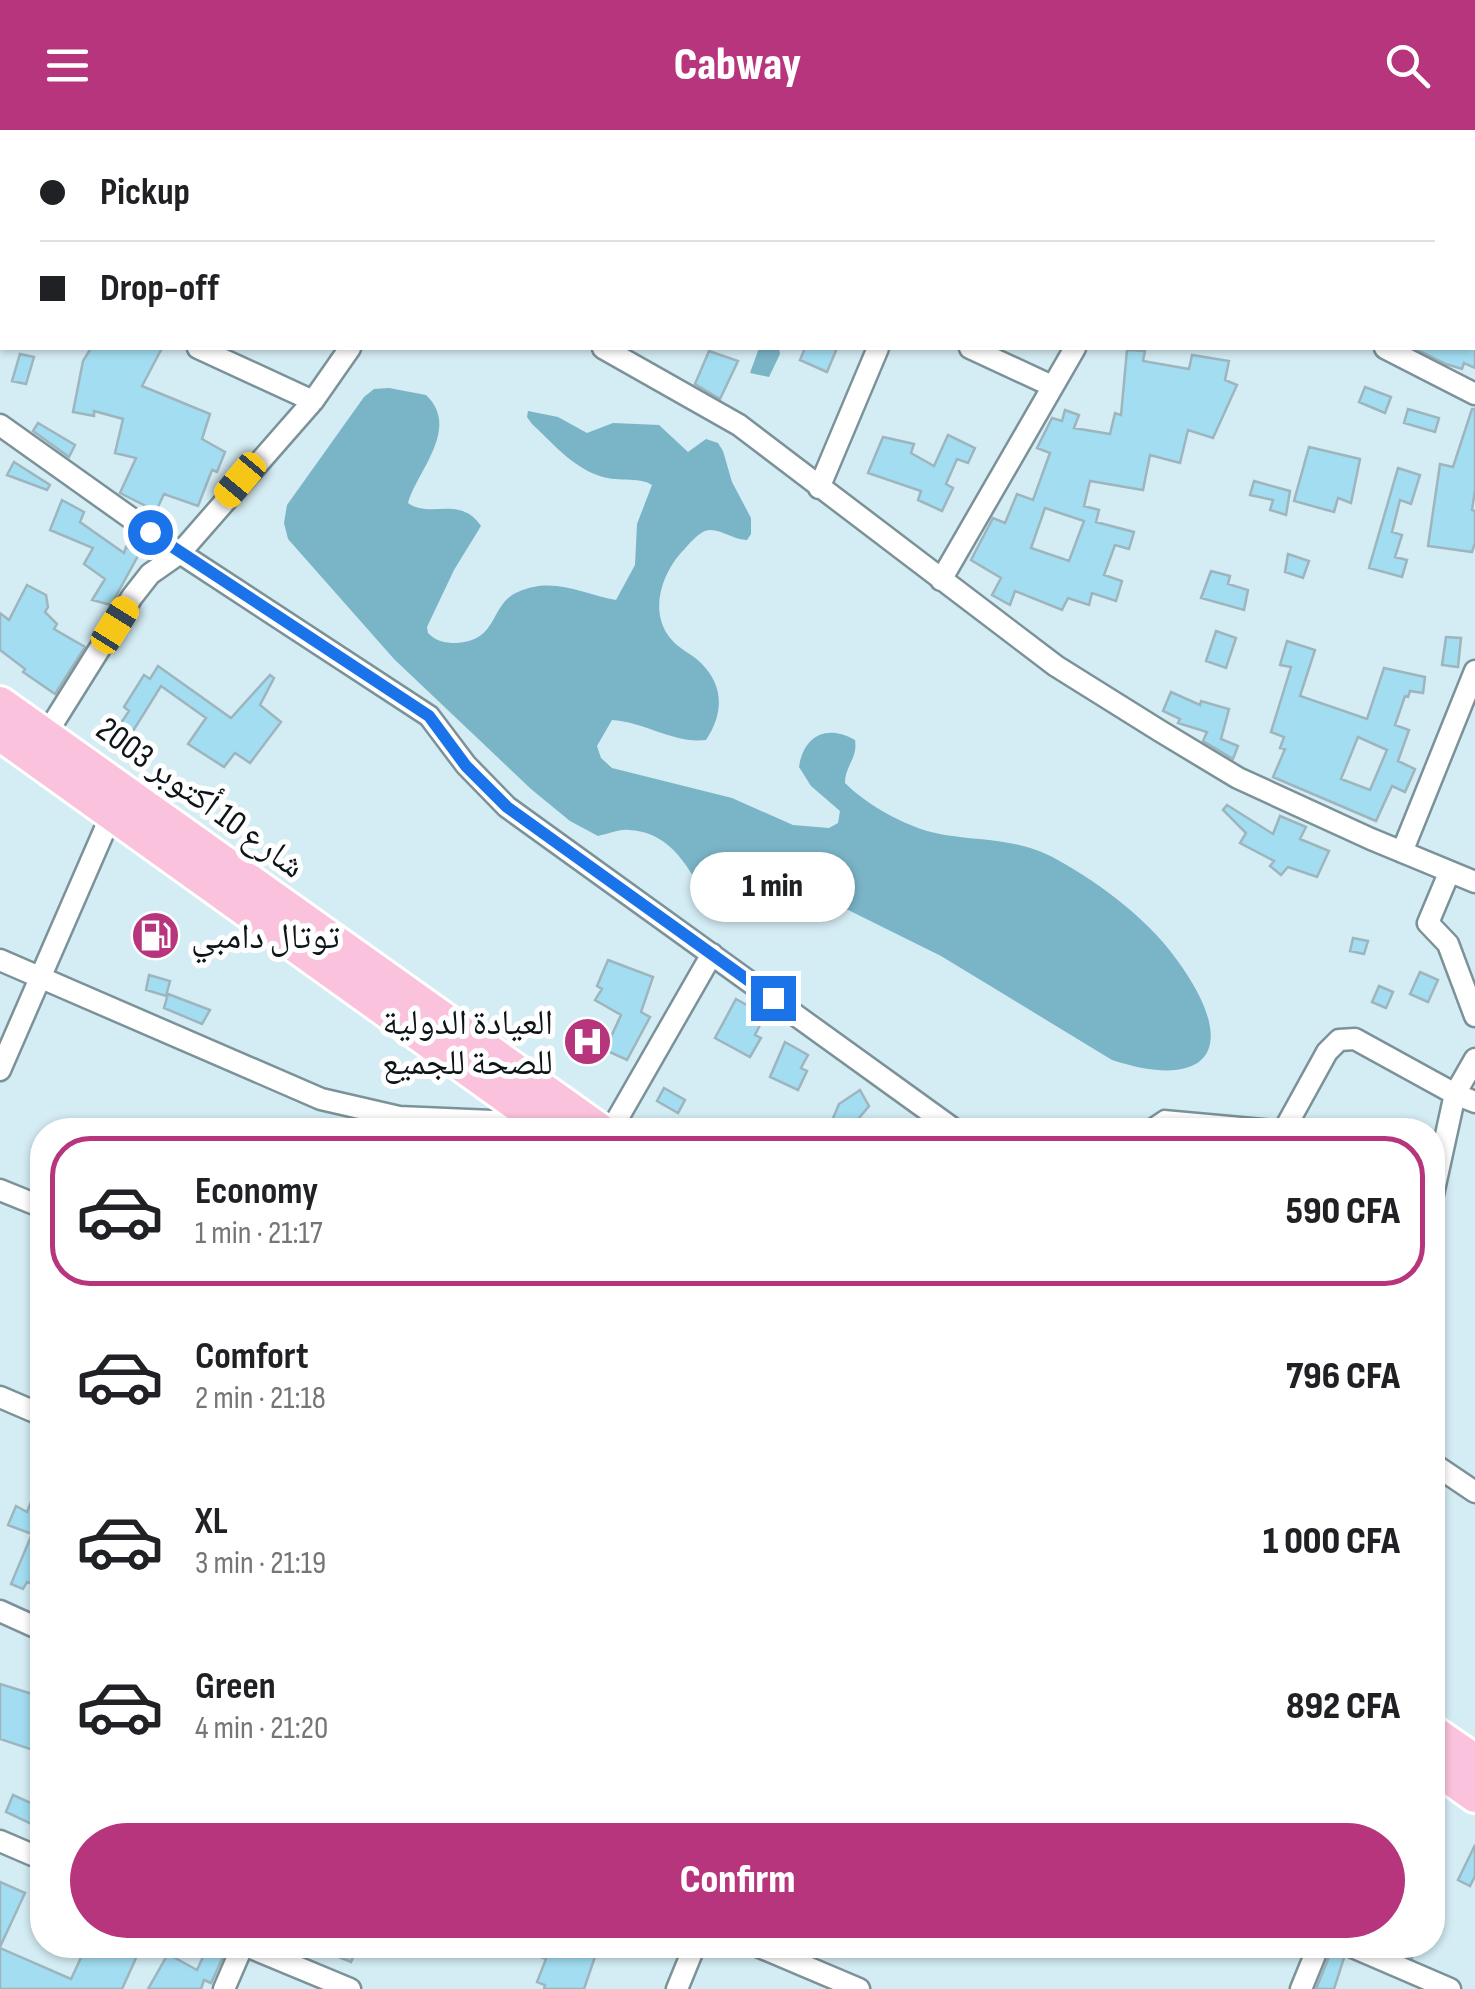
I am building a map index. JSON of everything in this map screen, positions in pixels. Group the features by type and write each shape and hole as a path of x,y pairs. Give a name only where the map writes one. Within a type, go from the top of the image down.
{"highway":[{"name":"شارع 10 أكتوبر 2003","path":"0,703 46,736 116,803 536,1118"},
{"name":"شارع 10 أكتوبر 2003","path":"0,734 116,803 582,1118"},
{"path":"1445,1746 1473,1779"},
{"path":"1445,1769 1473,1779"}],"street":[{"path":"202,350 312,401"},
{"path":"46,736 150,574 180,553 312,401 349,350"},
{"path":"607,350 738,425 1056,666 1238,778 1475,882"},
{"path":"818,488 877,350"},
{"path":"974,350 1052,386"},
{"path":"941,580 1074,350"},
{"path":"1389,350 1475,394"},
{"path":"0,426 180,553 429,716 466,766 507,807 939,1118"},
{"path":"1402,852 1475,671"},
{"path":"0,1070 116,803"},
{"path":"1449,873 1428,923 1448,944 1475,1016"},
{"path":"618,1118 712,954"},
{"path":"0,960 321,1099 414,1118"},
{"path":"1290,1118 1327,1052 1338,1040 1356,1038 1465,1098"},
{"path":"1445,1159 1475,1059"},
{"path":"0,1190 30,1202"},
{"path":"0,1397 30,1410"},
{"path":"1445,1472 1475,1492"},
{"path":"0,1611 30,1625"},
{"path":"0,1841 30,1854"},
{"path":"224,1989 238,1958"},
{"path":"275,1958 350,1989"},
{"path":"677,1989 690,1958"},
{"path":"786,1958 859,1989"},
{"path":"1301,1989 1313,1958"},
{"path":"1378,1958 1450,1989"}],"water":[{"path":"758,350 779,350 769,377 750,373"},
{"path":"374,389 426,395 436,408 439,421 434,449 408,503 426,509 464,512 481,526 454,570 427,627 431,636 444,642 470,641 480,636 509,598 531,588 556,586 616,600 635,565 637,524 652,485 587,471 532,424 528,411 558,417 587,433 613,423 659,425 688,452 706,439 718,443 751,518 751,534 747,540 710,530 698,536 667,573 659,606 664,629 671,639 701,663 714,682 719,701 716,720 706,740 694,740 612,720 597,746 601,758 612,768 732,798 793,825 829,828 838,823 840,811 811,786 799,767 812,740 826,733 845,735 855,740 855,752 845,783 878,809 932,832 1015,844 1042,852 1091,881 1141,920 1170,951 1200,996 1209,1021 1210,1042 1204,1057 1191,1066 1171,1070 1112,1060 941,956 820,896 791,893 733,916 721,912 667,844 650,834 625,830 598,836 570,821 531,789 394,659 288,539 284,523 287,505 364,397"}],"building":[{"path":"90,350 161,350 142,386 210,414 202,439 225,452 217,472 212,470 198,506 164,494 156,511 120,493 136,458 115,453 123,419 94,411 94,416 73,412 83,361"},
{"path":"804,350 836,350 827,372 800,360"},
{"path":"1127,350 1145,351 1143,361 1189,369 1192,355 1229,361 1225,380 1237,385 1213,438 1188,430 1180,463 1150,455 1143,490 1090,481 1084,506 1099,510 1096,522 1134,532 1129,549 1115,545 1104,575 1122,581 1116,601 1092,593 1089,605 1068,598 1062,610 1015,591 1010,605 992,595 1001,578 971,560 993,518 1005,523 1017,494 1033,500 1050,453 1037,448 1052,418 1062,421 1065,410 1079,415 1074,428 1110,434 1115,413 1121,415","holes":["1045,508 1084,521 1069,561 1031,548"]},
{"path":"1418,350 1475,350 1475,368 1464,363 1462,369"},
{"path":"709,351 738,361 720,399 695,384"},
{"path":"20,354 34,357 26,384 12,381"},
{"path":"1365,387 1391,397 1385,413 1359,402"},
{"path":"1408,409 1439,418 1435,432 1404,423"},
{"path":"1472,409 1475,543 1472,552 1428,546 1440,464 1453,467"},
{"path":"38,423 75,445 69,457 33,431"},
{"path":"948,435 975,448 968,463 957,459 946,484 953,488 942,511 918,500 921,491 868,473 883,437 914,444 911,453 934,466"},
{"path":"1309,447 1360,459 1351,503 1338,498 1334,512 1294,501"},
{"path":"14,462 50,485 47,490 7,475"},
{"path":"1398,468 1420,475 1411,504 1400,500 1392,532 1402,535 1395,557 1407,560 1402,577 1369,568"},
{"path":"1254,481 1290,491 1286,515 1270,510 1273,500 1250,495"},
{"path":"62,500 84,512 80,522 124,553 126,547 139,554 111,605 92,600 105,579 84,564 93,548 50,530"},
{"path":"1288,554 1309,561 1303,578 1285,572"},
{"path":"1211,571 1230,576 1228,584 1248,590 1244,610 1201,598"},
{"path":"27,585 46,595 45,612 57,624 54,629 85,647 55,694 0,650 0,613 9,620"},
{"path":"1216,631 1236,638 1226,668 1206,661"},
{"path":"1446,637 1461,638 1458,667 1442,665"},
{"path":"1287,641 1315,650 1300,696 1367,719 1384,668 1425,677 1423,693 1410,691 1405,696 1395,725 1409,730 1398,761 1415,769 1405,792 1392,786 1376,821 1273,777 1285,749 1280,748 1284,737 1271,732 1291,667 1280,665","holes":["1358,737 1387,750 1370,790 1341,779"]},
{"path":"158,666 231,718 270,675 274,678 260,705 281,722 250,763 235,753 224,767 188,744 206,718 161,686 133,731 121,723 129,711 124,707 144,675 150,679"},
{"path":"1171,692 1200,705 1201,701 1229,709 1221,739 1238,746 1233,759 1203,741 1207,732 1178,723 1180,719 1163,711"},
{"path":"1227,805 1273,834 1280,816 1306,827 1300,839 1329,851 1317,877 1288,867 1281,875 1270,866 1274,861 1240,843 1246,833 1223,810"},
{"path":"1353,938 1368,941 1364,954 1350,951"},
{"path":"608,960 653,977 641,1012 650,1017 627,1060 605,1050 621,1015 595,1000 602,989 597,986"},
{"path":"1420,972 1438,980 1428,1002 1410,994"},
{"path":"149,975 170,981 166,996 146,990"},
{"path":"1379,986 1393,992 1386,1008 1372,1002"},
{"path":"168,994 210,1010 202,1024 164,1008"},
{"path":"736,999 765,1015 755,1035 761,1038 750,1057 715,1038"},
{"path":"785,1042 808,1055 801,1068 807,1071 798,1090 770,1077"},
{"path":"664,1088 685,1100 678,1113 657,1101"},
{"path":"860,1090 869,1106 859,1118 833,1118 839,1104"},
{"path":"30,1505 30,1533 8,1525 16,1506 27,1512"},
{"path":"30,1539 30,1583 23,1589 11,1584"},
{"path":"0,1684 30,1693 30,1749 0,1739"},
{"path":"13,1795 30,1803 30,1823 6,1812"},
{"path":"1475,1845 1475,1876 1470,1886 1458,1880"},
{"path":"0,1882 25,1893 0,1947"},
{"path":"0,1948 71,1979 81,1958 136,1958 122,1989 0,1989"},
{"path":"166,1958 175,1958 197,1970 202,1958 223,1958 211,1983 204,1980 201,1989 148,1989"},
{"path":"595,1958 584,1989 544,1989 545,1985 537,1982 546,1959"},
{"path":"1329,1958 1344,1958 1334,1989 1316,1989"}],"place":[{"name":"توتال دامبي","path":"156,936"},
{"name":"العيادة الدولية للصحة للجميع","path":"588,1042"}],"route":[{"path":"150,532 402,702 429,716 466,766 507,807 773,998"}]}
